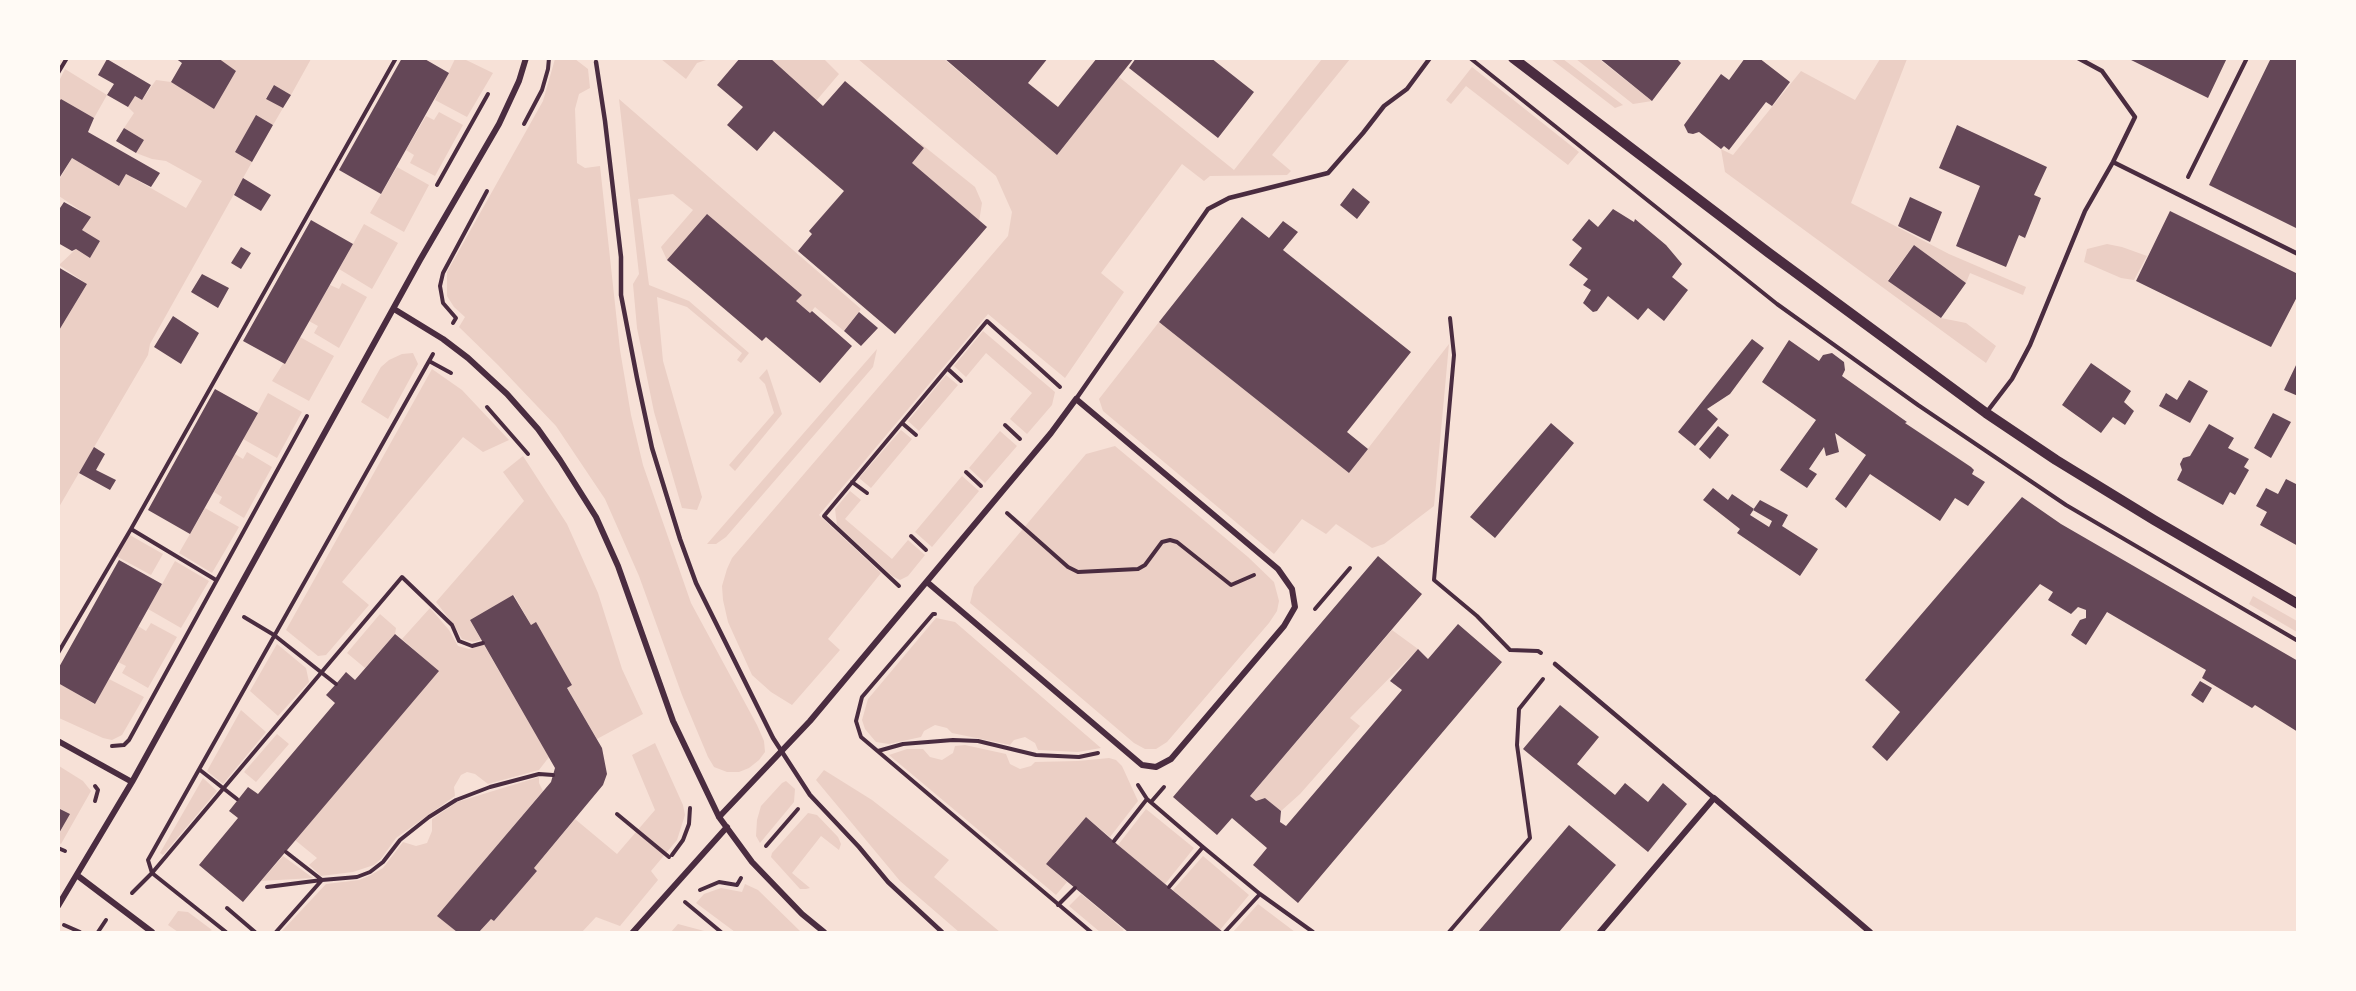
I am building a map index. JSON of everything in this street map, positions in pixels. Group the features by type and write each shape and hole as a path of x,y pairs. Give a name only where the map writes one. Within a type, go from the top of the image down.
{"street":[{"path":"58,906 78,876 132,782 227,607 499,124 519,81 526,58"},
{"path":"1513,58 1760,247 1986,413 2056,460 2154,520 2298,604"},
{"path":"394,309 443,339 507,394 538,429 596,517 618,566 674,721 719,817 764,876 824,933"},
{"path":"719,817 782,753 1051,434 1076,399 1278,569 1292,589 1295,607 1284,626 1172,759 1156,767 1142,765 927,582"},
{"path":"58,741 132,782"},
{"path":"1600,933 1714,798 1870,933"},
{"path":"633,933 727,827"},
{"path":"78,876 152,933"}],"lane":[{"path":"1076,399 1208,209 1229,198 1328,172 1364,133 1384,106 1407,89 1430,58"},
{"path":"1986,413 2012,379 2030,345 2085,211 2114,162 2136,117 2102,71 2078,58"},
{"path":"596,62 620,246 621,295 652,448 696,583 782,753 810,795 888,882 942,933"},
{"path":"2114,162 2298,254"},
{"path":"1555,664 1714,798"}],"path":[{"path":"58,73 67,58"},
{"path":"58,653 131,529 396,58"},
{"path":"521,129 542,90 549,58"},
{"path":"1470,58 1768,297 1918,405 2066,505 2298,641"},
{"path":"2177,192 2192,171 2247,58"},
{"path":"226,933 152,873 148,860 429,361 456,318 442,303 440,286 443,273 488,188"},
{"path":"1449,933 1530,838 1517,745 1519,709 1555,664 1538,651 1510,650 1477,616 1434,580 1454,355 1450,318"},
{"path":"902,589 824,516 987,321 1065,391"},
{"path":"429,361 452,374"},
{"path":"948,369 962,381"},
{"path":"482,401 534,461"},
{"path":"902,423 916,435"},
{"path":"1005,425 1025,444"},
{"path":"966,472 986,490"},
{"path":"852,482 867,493"},
{"path":"994,502 1068,567 1078,572 1138,569 1145,565 1162,542 1170,540 1177,542 1231,585 1251,575 1278,569"},
{"path":"131,529 216,580"},
{"path":"911,536 932,554"},
{"path":"98,933 118,906 152,873 224,790 402,577 452,625 459,641 472,646 483,643"},
{"path":"207,596 274,635 336,684"},
{"path":"940,614 933,614 862,697 855,721 861,737 1091,933"},
{"path":"877,752 903,744 953,740 978,741 1036,756 1079,757 1101,752"},
{"path":"200,770 237,799"},
{"path":"267,887 357,877 370,872 383,862 400,840 429,817 456,800 500,784 539,774 553,775"},
{"path":"91,779 98,790 94,803"},
{"path":"1136,780 1148,799 1203,847 1260,894 1313,933"},
{"path":"1114,841 1148,799"},
{"path":"687,801 691,812 683,840 656,872 721,933"},
{"path":"617,814 669,857"},
{"path":"62,857 71,842"},
{"path":"1169,887 1203,847"},
{"path":"58,848 65,851"},
{"path":"286,852 322,880"},
{"path":"276,933 322,880"},
{"path":"1058,905 1075,888"},
{"path":"1226,933 1260,894"},
{"path":"227,908 255,933"},
{"path":"58,922 80,933"}],"shaded area":[{"path":"218,59 311,59 291,95 274,85 266,98 283,108 273,125 256,116 235,152 252,162 150,344 148,355 59,507 58,332 87,284 59,265 76,249 90,258 100,241 82,230 90,217 59,196 59,180 72,158 119,186 126,174 186,208 202,181 166,161 136,153 144,140 124,128 134,113 128,107 134,96 142,100 156,80 171,82 214,109 236,71"},
{"path":"455,59 464,59 493,73 467,117 435,100"},
{"path":"555,59 575,59 588,69 590,88 579,94 575,109 577,163 585,168 600,166 620,350 631,415 643,465 691,603 764,741 765,752 759,760 739,772 727,772 714,767 708,757 682,695 639,576 605,499 556,426 459,327 465,317 454,307 447,296 447,272 543,101"},
{"path":"661,59 709,59 697,63 686,79"},
{"path":"772,59 824,59 839,74 816,101 771,63"},
{"path":"858,59 944,59 1057,155 1119,77 1234,170 1322,59 1350,59 1272,155 1291,171 1287,175 1210,176 1204,181 1182,164 1101,273 1124,292 1065,378 988,314 819,515 881,573 828,639 840,650 792,705 771,692 752,675 728,622 722,586 727,569 732,558 1008,236 1012,212 996,176"},
{"path":"1551,59 1563,59 1623,105 1615,108"},
{"path":"1576,59 1599,59 1652,101 1633,104"},
{"path":"1880,59 1907,59 1851,203 1949,254 2026,287 2023,295 1970,273 1966,283 1914,245 1888,280 1941,318 1966,323 1996,346 1986,363 1725,172 1721,149 1733,155 1801,71 1855,100"},
{"path":"1472,67 1579,152 1568,165 1466,86 1451,104 1446,100"},
{"path":"65,69 107,95 94,118 61,99 59,103 59,81"},
{"path":"619,99 861,309 844,331 815,307 810,313 796,301 801,295 667,260 661,247 693,210 673,194 638,199 649,285 689,301 749,353 741,363 737,360 742,353 687,307 657,297 663,361 702,497 697,510 682,508 654,412 637,328 633,284 639,274"},
{"path":"439,112 463,125 435,176 410,163 414,155 406,150 426,116 434,120"},
{"path":"920,143 975,187 982,203 978,228 905,160"},
{"path":"397,167 429,185 404,232 370,213"},
{"path":"364,224 398,243 372,289 339,269"},
{"path":"2107,244 2147,256 2134,280 2121,278 2084,262 2087,249"},
{"path":"342,283 367,297 339,348 314,333 318,326 309,321 330,285 339,289"},
{"path":"1159,322 1349,473 1449,344 1434,506 1384,544 1372,548 1336,524 1326,534 1302,519 1274,554 1103,411 1099,399"},
{"path":"983,331 1055,392 1052,405 1027,434 1010,419 1032,393 986,353 966,377 954,366"},
{"path":"300,337 334,356 309,401 272,381"},
{"path":"877,349 873,367 726,537 716,544 707,544"},
{"path":"413,353 418,364 388,419 361,402 381,367 402,354"},
{"path":"432,369 462,390 509,440 483,452 463,437 342,582 369,605 326,655 318,656 286,630"},
{"path":"767,369 782,414 735,471 729,465 774,413 765,384 759,378"},
{"path":"946,375 958,385 919,431 908,421"},
{"path":"268,393 302,412 277,458 243,439"},
{"path":"901,430 912,439 871,488 859,478"},
{"path":"1000,431 1017,446 985,483 969,468"},
{"path":"1115,446 1248,557 1274,582 1279,601 1277,611 1269,623 1167,742 1156,749 1145,749 1134,743 970,603 974,587 1086,454"},
{"path":"247,452 272,467 244,518 219,503 222,497 214,492 235,454 243,459"},
{"path":"523,456 567,524 598,593 622,669 643,714 597,739 567,688 572,685 536,623 531,625 514,595 470,620 481,640 473,642 462,639 436,602 524,501 503,472"},
{"path":"962,476 979,491 932,547 915,532"},
{"path":"850,491 861,500 845,519 892,559 908,540 925,555 908,576 900,580 892,576 837,525 835,509"},
{"path":"205,508 239,527 212,573 179,553"},
{"path":"128,534 163,554 151,575 116,556"},
{"path":"175,561 209,581 181,628 148,609"},
{"path":"2253,596 2297,621 2297,632 2249,604"},
{"path":"430,608 449,630 458,646 469,649 484,645 549,757 539,770 488,784 475,774 467,772 461,775 454,787 455,796 396,838 374,865 353,872 321,876 309,865 317,858 295,840 438,671 402,639"},
{"path":"380,614 396,628 395,634 365,668 347,653"},
{"path":"936,618 955,622 1101,748 1078,752 1038,750 1035,743 1025,737 1014,740 1010,745 952,733 947,728 935,725 924,731 921,737 889,744 876,742 865,729 862,720 868,699"},
{"path":"151,623 177,637 148,688 122,673 126,666 118,662 138,626 146,631"},
{"path":"1392,630 1418,649 1350,718 1360,726 1300,794 1281,811 1265,798 1256,801 1250,796"},
{"path":"277,644 306,668 309,682 278,716 250,691"},
{"path":"109,679 144,697 122,735 112,740 103,738 59,718 59,683 94,704"},
{"path":"241,710 266,732 223,784 207,771"},
{"path":"277,734 289,744 256,782 244,772"},
{"path":"655,743 683,805 685,815 677,840 651,871 658,880 620,926 596,917 582,932 479,932 491,919 494,921 537,871 534,868 575,819 617,854 655,810 632,755"},
{"path":"965,745 1006,754 1010,764 1020,769 1031,766 1035,762 1109,758 1116,760 1122,766 1138,801 1110,837 1086,817 1046,864 1067,882 1056,895 889,755 907,749 923,749 930,757 942,760 953,753 955,746"},
{"path":"59,766 83,781 91,791 61,844 59,835 69,814 59,808"},
{"path":"824,770 872,800 949,860 934,877 1000,932 959,932 900,881 816,780"},
{"path":"539,777 543,791 438,916 457,932 281,932 326,884 359,880 371,875 383,868 403,842 416,846 427,843 432,831 432,819 457,802"},
{"path":"203,778 217,791 163,855 160,853"},
{"path":"786,781 795,789 794,802 760,843 756,836 761,806"},
{"path":"1146,809 1194,848 1165,884 1118,845"},
{"path":"808,813 817,815 838,837 841,844 839,850 821,836 792,873 810,888 800,889 771,857 772,853"},
{"path":"283,856 313,878 261,881"},
{"path":"1203,856 1249,895 1220,930 1173,890"},
{"path":"745,884 758,890 801,932 735,932 696,903 704,894 721,888 742,892"},
{"path":"1081,894 1124,930 1100,932 1069,906"},
{"path":"1258,904 1295,932 1233,932"},
{"path":"178,911 188,912 212,930 178,932 168,925"},
{"path":"678,924 708,932 671,932"}],"building":[{"path":"175,58 218,58 236,71 214,109 171,82 182,63"},
{"path":"402,58 423,58 449,73 381,194 339,170"},
{"path":"740,58 770,58 823,106 845,81 924,148 912,163 987,227 895,334 798,251 812,234 809,231 844,191 774,131 757,151 727,125 743,107 717,85"},
{"path":"944,58 1048,58 1028,83 1058,107 1097,58 1134,58 1057,155"},
{"path":"1136,58 1211,58 1254,92 1218,138 1129,68"},
{"path":"1599,58 1676,58 1681,63 1652,101"},
{"path":"1745,58 1759,58 1790,82 1772,106 1766,102 1729,150 1724,146 1721,149 1699,132 1688,133 1684,125 1721,74 1729,80"},
{"path":"2127,58 2227,58 2208,98"},
{"path":"2271,58 2298,58 2298,229 2209,185"},
{"path":"107,59 151,85 142,100 135,96 128,107 107,95 114,84 98,75"},
{"path":"274,85 291,95 283,108 266,99"},
{"path":"61,99 94,118 88,132 160,173 151,187 126,174 119,186 72,158 58,180 58,103"},
{"path":"256,115 273,125 252,162 235,152"},
{"path":"1957,125 2047,167 2034,195 2041,198 2025,238 2019,235 2006,267 1956,246 1980,186 1939,168"},
{"path":"124,128 144,140 136,153 116,141"},
{"path":"243,178 271,195 261,211 234,195"},
{"path":"1353,188 1370,202 1357,219 1340,205"},
{"path":"1910,197 1942,212 1930,242 1898,226"},
{"path":"64,202 91,217 82,230 100,241 90,258 76,249 72,251 58,243 58,211"},
{"path":"1613,209 1634,222 1635,219 1666,245 1682,264 1672,277 1688,290 1664,321 1648,308 1638,320 1608,296 1597,311 1593,312 1583,303 1591,290 1583,285 1588,279 1569,265 1582,248 1572,240 1589,219 1598,227"},
{"path":"2170,211 2298,274 2298,295 2271,347 2136,281"},
{"path":"707,214 802,295 796,301 810,313 812,311 852,346 820,383 766,337 762,341 667,260"},
{"path":"1242,217 1269,238 1283,221 1298,232 1283,250 1411,352 1347,432 1368,449 1349,473 1159,322"},
{"path":"311,220 353,244 285,364 243,341"},
{"path":"1914,245 1966,283 1941,318 1888,281"},
{"path":"241,247 251,253 241,269 231,263"},
{"path":"58,267 87,284 58,332"},
{"path":"202,274 229,288 218,308 191,292"},
{"path":"859,312 878,328 861,346 844,331"},
{"path":"173,316 199,333 181,364 154,347"},
{"path":"1752,339 1764,348 1730,394 1707,409 1718,419 1695,446 1678,432"},
{"path":"1789,340 1819,361 1823,355 1832,353 1844,362 1845,370 1842,376 1907,422 1905,423 1971,467 1974,470 1972,474 1985,482 1968,506 1955,498 1940,521 1870,474 1846,508 1835,499 1866,455 1835,433 1839,452 1826,456 1824,447 1809,469 1817,474 1807,488 1780,470 1816,420 1762,382"},
{"path":"2298,361 2298,396 2284,390"},
{"path":"2091,363 2131,391 2124,402 2134,411 2125,425 2113,417 2101,433 2062,405"},
{"path":"2189,380 2208,391 2190,423 2159,406 2166,393 2177,400"},
{"path":"215,389 258,413 190,534 148,510"},
{"path":"2273,413 2291,422 2271,458 2254,448"},
{"path":"1551,423 1574,443 1495,538 1470,517"},
{"path":"2209,424 2234,438 2228,448 2249,459 2244,467 2249,470 2235,495 2230,492 2223,505 2177,480 2182,470 2180,464 2183,458 2190,456"},
{"path":"1718,426 1729,435 1710,459 1699,449"},
{"path":"94,447 105,454 96,470 116,480 110,490 79,473"},
{"path":"2286,479 2298,485 2298,546 2260,525 2267,512 2256,506 2266,488 2278,494"},
{"path":"1713,488 1728,500 1732,494 1754,509 1760,500 1788,515 1782,526 1818,549 1800,576 1737,533 1740,529 1703,500","holes":["1753,510 1772,521 1769,527 1750,515"]},
{"path":"2022,497 2061,524 2298,661 2298,732 2255,705 2252,708 2202,678 2206,670 2107,612 2086,645 2071,635 2080,620 2086,618 2086,610 2078,607 2071,614 2048,600 2053,592 2040,584 1887,761 1872,747 1900,712 1865,680"},
{"path":"1378,556 1422,594 1250,796 1256,801 1265,798 1281,811 1280,822 1286,826 1402,690 1390,681 1418,649 1428,659 1458,624 1502,662 1298,903 1253,865 1267,848 1232,818 1217,835 1173,797"},
{"path":"119,560 162,584 95,704 58,683 58,669"},
{"path":"513,595 531,625 536,622 572,685 567,688 602,748 607,774 603,785 534,868 537,871 494,921 491,919 479,932 457,932 437,916 551,782 555,768 470,620"},
{"path":"395,634 439,671 243,902 199,865 238,818 229,811 248,787 258,794 335,703 326,695 346,672 355,680"},
{"path":"2200,681 2212,688 2203,703 2191,695"},
{"path":"1560,705 1599,737 1577,764 1615,795 1625,783 1648,802 1663,783 1687,804 1648,852 1523,749"},
{"path":"58,808 70,814 58,835"},
{"path":"1086,817 1223,932 1128,932 1046,864"},
{"path":"1569,825 1616,865 1559,932 1478,932"}]}
